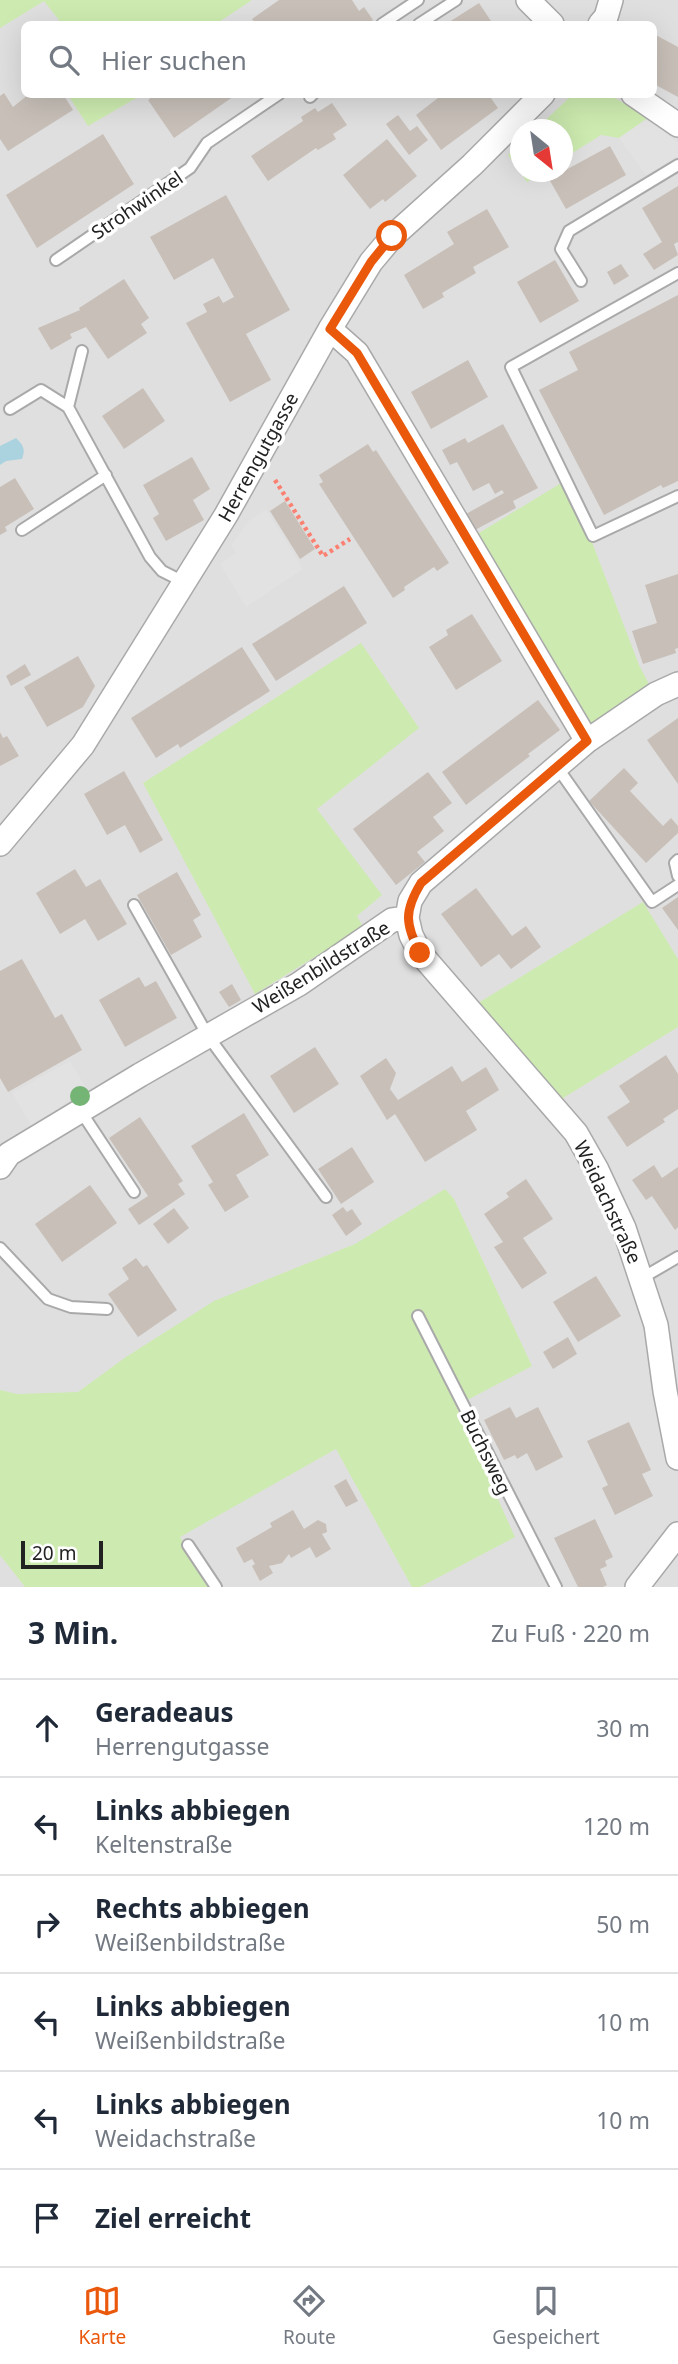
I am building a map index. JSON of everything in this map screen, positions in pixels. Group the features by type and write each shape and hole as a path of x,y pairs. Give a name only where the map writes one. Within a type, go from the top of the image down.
{"street":[{"path":"528,0 549,21"},
{"path":"603,21 611,0"},
{"name":"Herrengutgasse","path":"0,844 83,745 226,515 330,329 371,262 392,236 472,165 539,98"},
{"path":"639,98 678,125"},
{"path":"330,329 357,353 587,741"},
{"name":"Weißenbildstraße","path":"0,1167 9,1154 299,984 391,920 407,918 410,901 421,883 587,741 656,694 678,684"},
{"name":"Weidachstraße","path":"407,918 420,953 576,1133 624,1228 656,1325 678,1458"},
{"path":"637,1587 678,1534"}],"lane":[{"path":"386,21 418,0"},
{"path":"424,21 456,0"},
{"name":"Strohwinkel","path":"56,260 190,168 207,143 273,98"},
{"path":"580,281 561,249 569,231 678,166"},
{"path":"678,273 511,367 593,536 678,496"},
{"path":"68,407 82,351"},
{"path":"10,409 41,390 68,407 150,557 162,571 184,582"},
{"path":"22,530 106,475"},
{"path":"557,767 652,902 678,885"},
{"path":"678,860 675,863 678,876"},
{"path":"134,905 208,1036 326,1197"},
{"path":"80,1111 134,1192"},
{"path":"0,1248 47,1299 71,1307 107,1309"},
{"path":"642,1278 678,1257"},
{"name":"Buchsweg","path":"418,1316 556,1587"},
{"path":"188,1545 216,1587"}],"path":[{"path":"259,455 323,556 350,539"}],"shaded area":[{"path":"0,0 678,0 678,1587 0,1587"},
{"path":"648,118 678,143 678,156 646,175 619,138"},
{"path":"266,509 303,569 246,607 220,564 236,553 231,545 249,521"},
{"path":"70,1061 86,1088 32,1127 12,1093"}],"green space":[{"path":"0,0 252,0 220,21 60,21 44,1 0,28"},
{"path":"70,98 136,98 88,126"},
{"path":"569,98 615,98 648,118 619,138 601,135 573,153 573,119 547,119"},
{"path":"563,482 590,537 639,665 654,694 587,738 469,539"},
{"path":"361,643 419,728 317,809 382,895 357,916 363,927 255,994 143,783"},
{"path":"643,902 678,959 678,1027 555,1103 470,1008"},
{"path":"445,1189 454,1199 532,1366 456,1406 515,1537 420,1587 412,1587 336,1449 180,1537 211,1587 25,1587 0,1555 0,1390 17,1394 78,1392 126,1357 214,1301 355,1244"}],"water":[{"path":"16,438 23,447 22,459 6,461 0,465 0,446"}],"building":[{"path":"279,0 352,0 359,11 364,7 373,20 254,21 252,19"},
{"path":"479,3 491,21 451,21"},
{"path":"657,36 678,47 678,97 657,86"},
{"path":"4,93 13,107 24,98 66,98 73,110 8,151 0,139 0,96"},
{"path":"231,98 174,138 148,100"},
{"path":"438,98 491,98 498,108 441,150 416,115"},
{"path":"332,103 347,125 333,134 336,139 318,150 316,148 268,181 251,156 303,121 301,117 315,108 318,112"},
{"path":"398,115 410,131 417,126 428,140 409,155 386,124"},
{"path":"103,134 134,184 37,248 6,195"},
{"path":"387,139 417,176 385,202 383,199 370,209 343,175"},
{"path":"610,146 626,175 566,209 551,182 573,182 573,166"},
{"path":"678,186 678,242 674,244 678,255 654,270 643,254 662,242 642,208"},
{"path":"226,195 290,310 246,334 271,380 230,402 186,323 207,312 203,304 219,296 223,303 234,297 213,258 174,280 150,237"},
{"path":"487,209 509,247 473,267 476,273 442,293 444,297 423,309 404,275 454,244 447,232"},
{"path":"555,260 579,301 540,323 517,282"},
{"path":"621,264 629,276 614,285 607,272"},
{"path":"124,279 149,318 141,324 147,333 108,359 86,327 70,334 72,338 51,350 38,328 80,310 79,308"},
{"path":"678,295 678,481 663,488 661,485 604,515 539,390 578,370 569,352"},
{"path":"468,360 488,397 431,429 411,392"},
{"path":"143,388 165,421 124,449 102,416"},
{"path":"503,424 538,488 513,501 516,508 473,531 464,515 504,493 502,490 495,494 489,483 473,491 457,462 450,465 442,450 465,438 468,443"},
{"path":"368,444 373,452 376,450 449,563 437,571 434,567 404,587 405,590 393,598 319,484 323,482 319,475"},
{"path":"192,457 210,489 193,500 204,520 166,541 153,518 159,514 143,485"},
{"path":"15,478 34,509 5,527 7,531 0,535 0,487"},
{"path":"285,501 315,549 300,559 270,511"},
{"path":"678,574 678,648 675,649 676,653 643,664 632,631 657,623 645,585"},
{"path":"344,586 367,623 276,681 252,644"},
{"path":"472,614 502,661 456,690 429,647 448,635 446,630"},
{"path":"242,647 270,691 180,748 178,744 156,758 131,718"},
{"path":"78,656 95,686 83,707 47,727 24,687"},
{"path":"25,664 31,675 11,686 6,676"},
{"path":"538,700 560,730 466,805 442,772"},
{"path":"678,718 678,784 647,740"},
{"path":"0,732 3,738 7,736 19,756 0,766"},
{"path":"624,768 638,783 630,791 663,826 671,818 678,826 678,833 646,863 589,801"},
{"path":"124,771 163,840 140,853 125,825 107,835 84,794"},
{"path":"428,772 452,803 433,817 444,831 417,852 425,862 396,885 353,829"},
{"path":"75,869 86,887 100,879 127,924 98,941 85,919 60,934 36,893"},
{"path":"177,872 201,915 193,920 202,937 171,955 137,895"},
{"path":"476,888 512,936 526,926 541,947 511,969 499,954 481,967 441,914"},
{"path":"678,897 678,930 662,908"},
{"path":"22,959 55,1018 62,1014 82,1050 8,1092 0,1078 0,971"},
{"path":"139,977 145,987 156,981 177,1018 125,1047 99,1000"},
{"path":"232,984 241,1000 229,1007 219,992"},
{"path":"315,1047 339,1084 294,1113 270,1076"},
{"path":"666,1055 678,1074 678,1109 663,1119 665,1122 627,1147 607,1117 630,1102 619,1086"},
{"path":"386,1058 396,1073 390,1089 398,1100 452,1066 462,1082 486,1067 499,1090 466,1111 477,1130 425,1162 395,1114 387,1120 360,1076"},
{"path":"244,1113 269,1155 236,1175 249,1197 225,1212 208,1185 213,1182 191,1146"},
{"path":"140,1117 183,1181 178,1184 185,1194 139,1225 128,1209 148,1196 109,1138"},
{"path":"352,1147 374,1182 341,1204 318,1169"},
{"path":"654,1165 662,1178 678,1167 678,1227 675,1230 652,1196 646,1200 632,1180"},
{"path":"526,1179 553,1219 523,1238 547,1273 522,1289 494,1247 503,1242 484,1214 509,1197 506,1193"},
{"path":"90,1185 117,1223 62,1262 35,1224"},
{"path":"343,1207 347,1212 352,1209 362,1224 346,1236 332,1215"},
{"path":"174,1208 189,1228 168,1244 153,1224"},
{"path":"136,1258 143,1267 147,1265 177,1310 138,1337 108,1294 129,1279 122,1268"},
{"path":"596,1276 621,1316 578,1342 553,1302"},
{"path":"568,1337 577,1354 553,1369 543,1352"},
{"path":"510,1407 516,1418 538,1407 563,1457 536,1471 527,1453 517,1459 515,1455 504,1460 484,1420"},
{"path":"629,1422 651,1470 642,1474 653,1496 615,1515 602,1488 608,1485 587,1441"},
{"path":"346,1479 358,1501 346,1507 334,1486"},
{"path":"293,1510 304,1529 318,1520 326,1524 327,1532 322,1534 331,1549 316,1558 310,1547 291,1558 289,1554 282,1563 269,1566 273,1573 260,1581 252,1566 255,1564 252,1559 244,1563 236,1548 272,1527 270,1523"},
{"path":"595,1519 613,1557 605,1561 607,1566 600,1569 607,1585 578,1587 554,1538"}],"route":[{"path":"392,236 371,262 330,329 357,353 587,741 421,883 410,901 407,918 420,953"}]}
